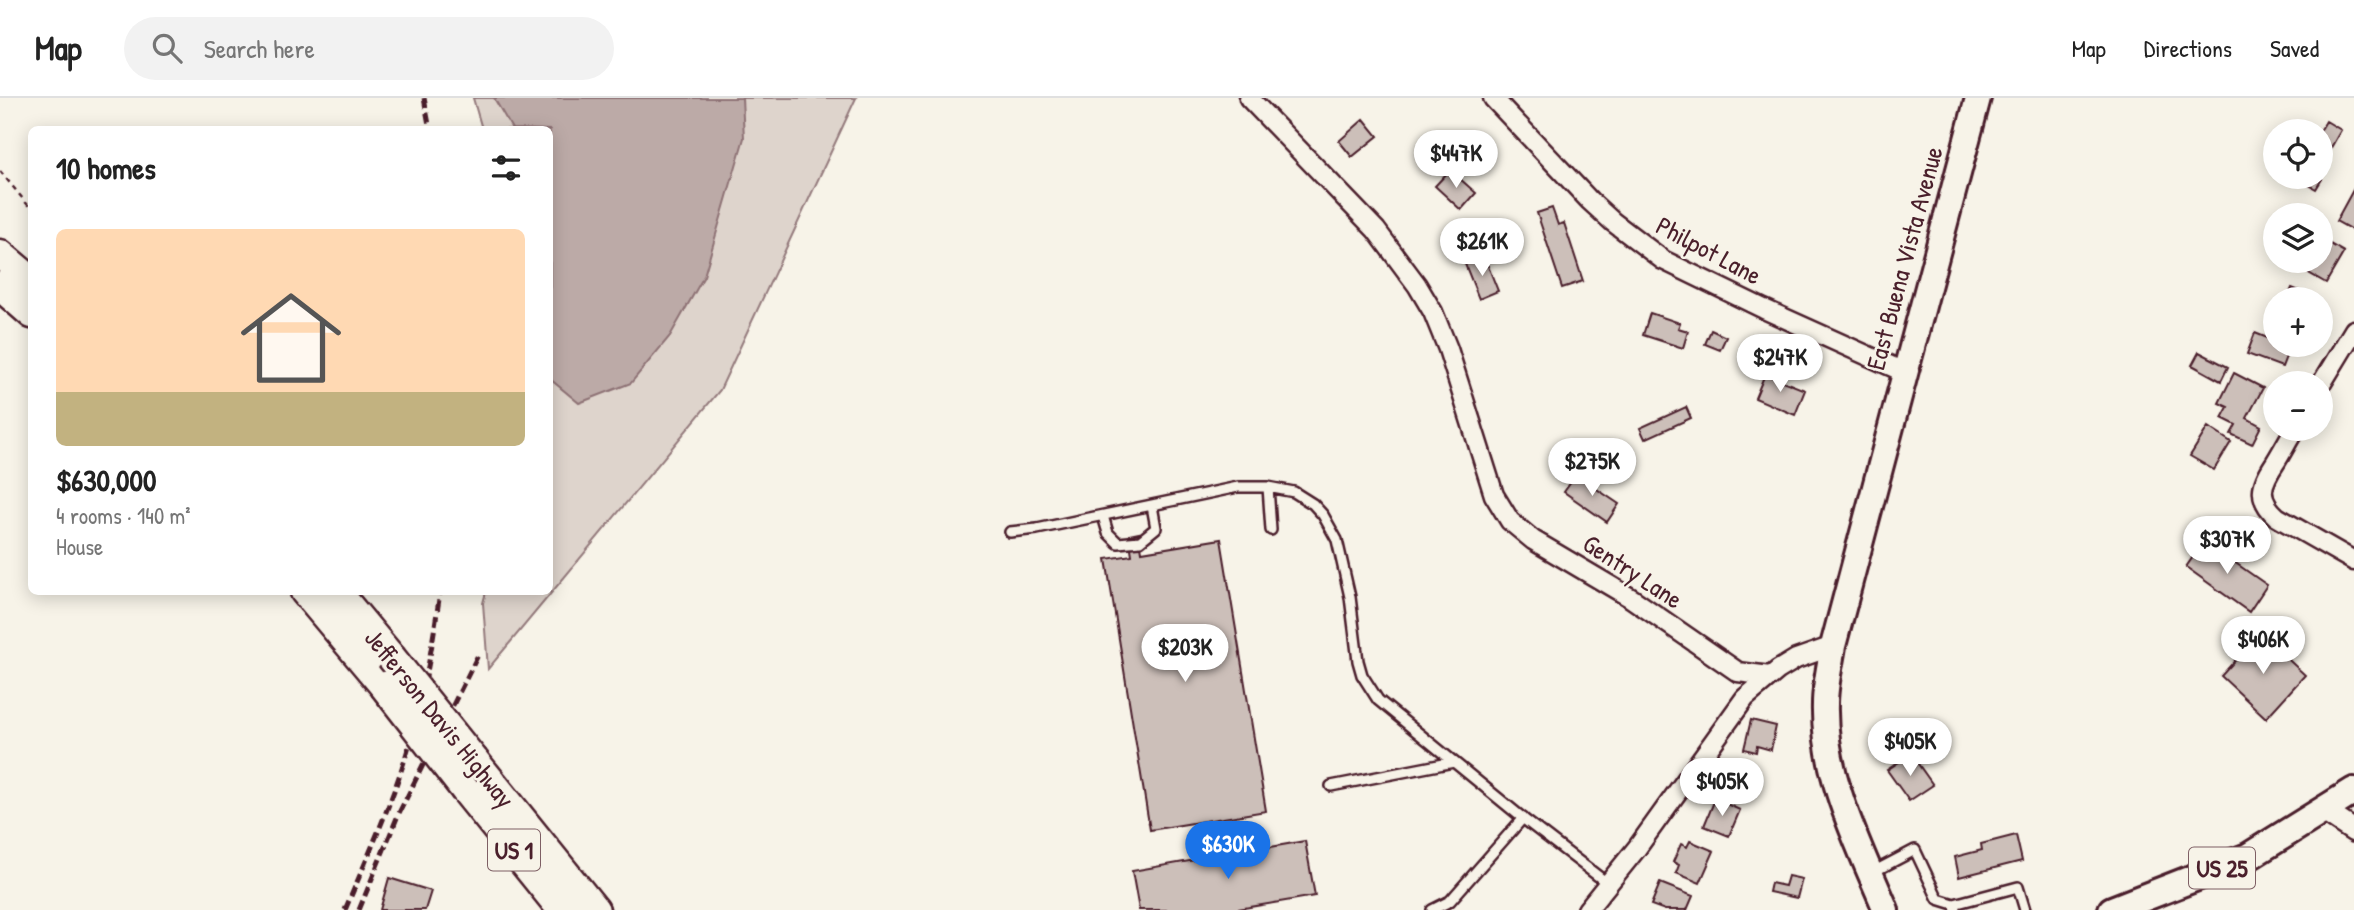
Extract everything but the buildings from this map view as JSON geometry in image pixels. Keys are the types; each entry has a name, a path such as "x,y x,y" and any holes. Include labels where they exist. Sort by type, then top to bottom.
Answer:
{"highway":[{"path":"0,254 14,293"},
{"name":"Jefferson Davis Highway","path":"308,595 384,685 562,910"},
{"name":"Jefferson Davis Highway","path":"339,595 595,910"},
{"path":"559,865 604,910"}],"main road":[{"name":"East Buena Vista Avenue","path":"1886,910 1840,794 1832,766 1825,705 1833,646 1978,98"},
{"name":"US 25","path":"2112,910 2248,857 2354,792"}],"street":[{"name":"Gentry Lane","path":"1249,98 1376,230 1417,285 1433,312 1448,349 1494,495 1510,521 1533,540 1631,598 1738,672 1770,676"},
{"name":"Philpot Lane","path":"1493,98 1590,201 1629,236 1663,260 1904,372"},
{"path":"2329,371 2354,330"},
{"path":"2288,441 2263,481 2264,501 2277,517 2354,561"},
{"path":"1587,910 1637,848 1731,715 1752,691 1796,659 1833,646"},
{"path":"2324,811 2354,831"}],"lane":[{"path":"1010,532 1103,516 1238,487 1268,487 1301,496 1313,504 1331,527 1339,547 1348,586 1358,660 1369,688 1389,710 1607,883"},
{"path":"1268,487 1271,530"},
{"path":"1103,516 1108,533 1118,543 1140,541 1156,528 1152,506"},
{"path":"1331,786 1454,762"},
{"path":"1432,910 1450,901 1522,818"},
{"path":"1871,873 1915,850 1938,899 1955,907 2018,887 2025,910"}],"path":[{"path":"0,171 28,205"}],"shaded area":[{"path":"473,98 856,98 720,390 553,591 553,126 481,126"},
{"path":"494,98 742,98 744,138 704,276 670,336 631,383 579,403 553,381 553,126 510,126"},
{"path":"485,595 550,595 488,669 483,603"}],"railway":[{"path":"424,98 429,126"},
{"path":"345,910 389,804 411,739 428,666 440,595"},
{"path":"359,910 399,813 479,653"}]}
